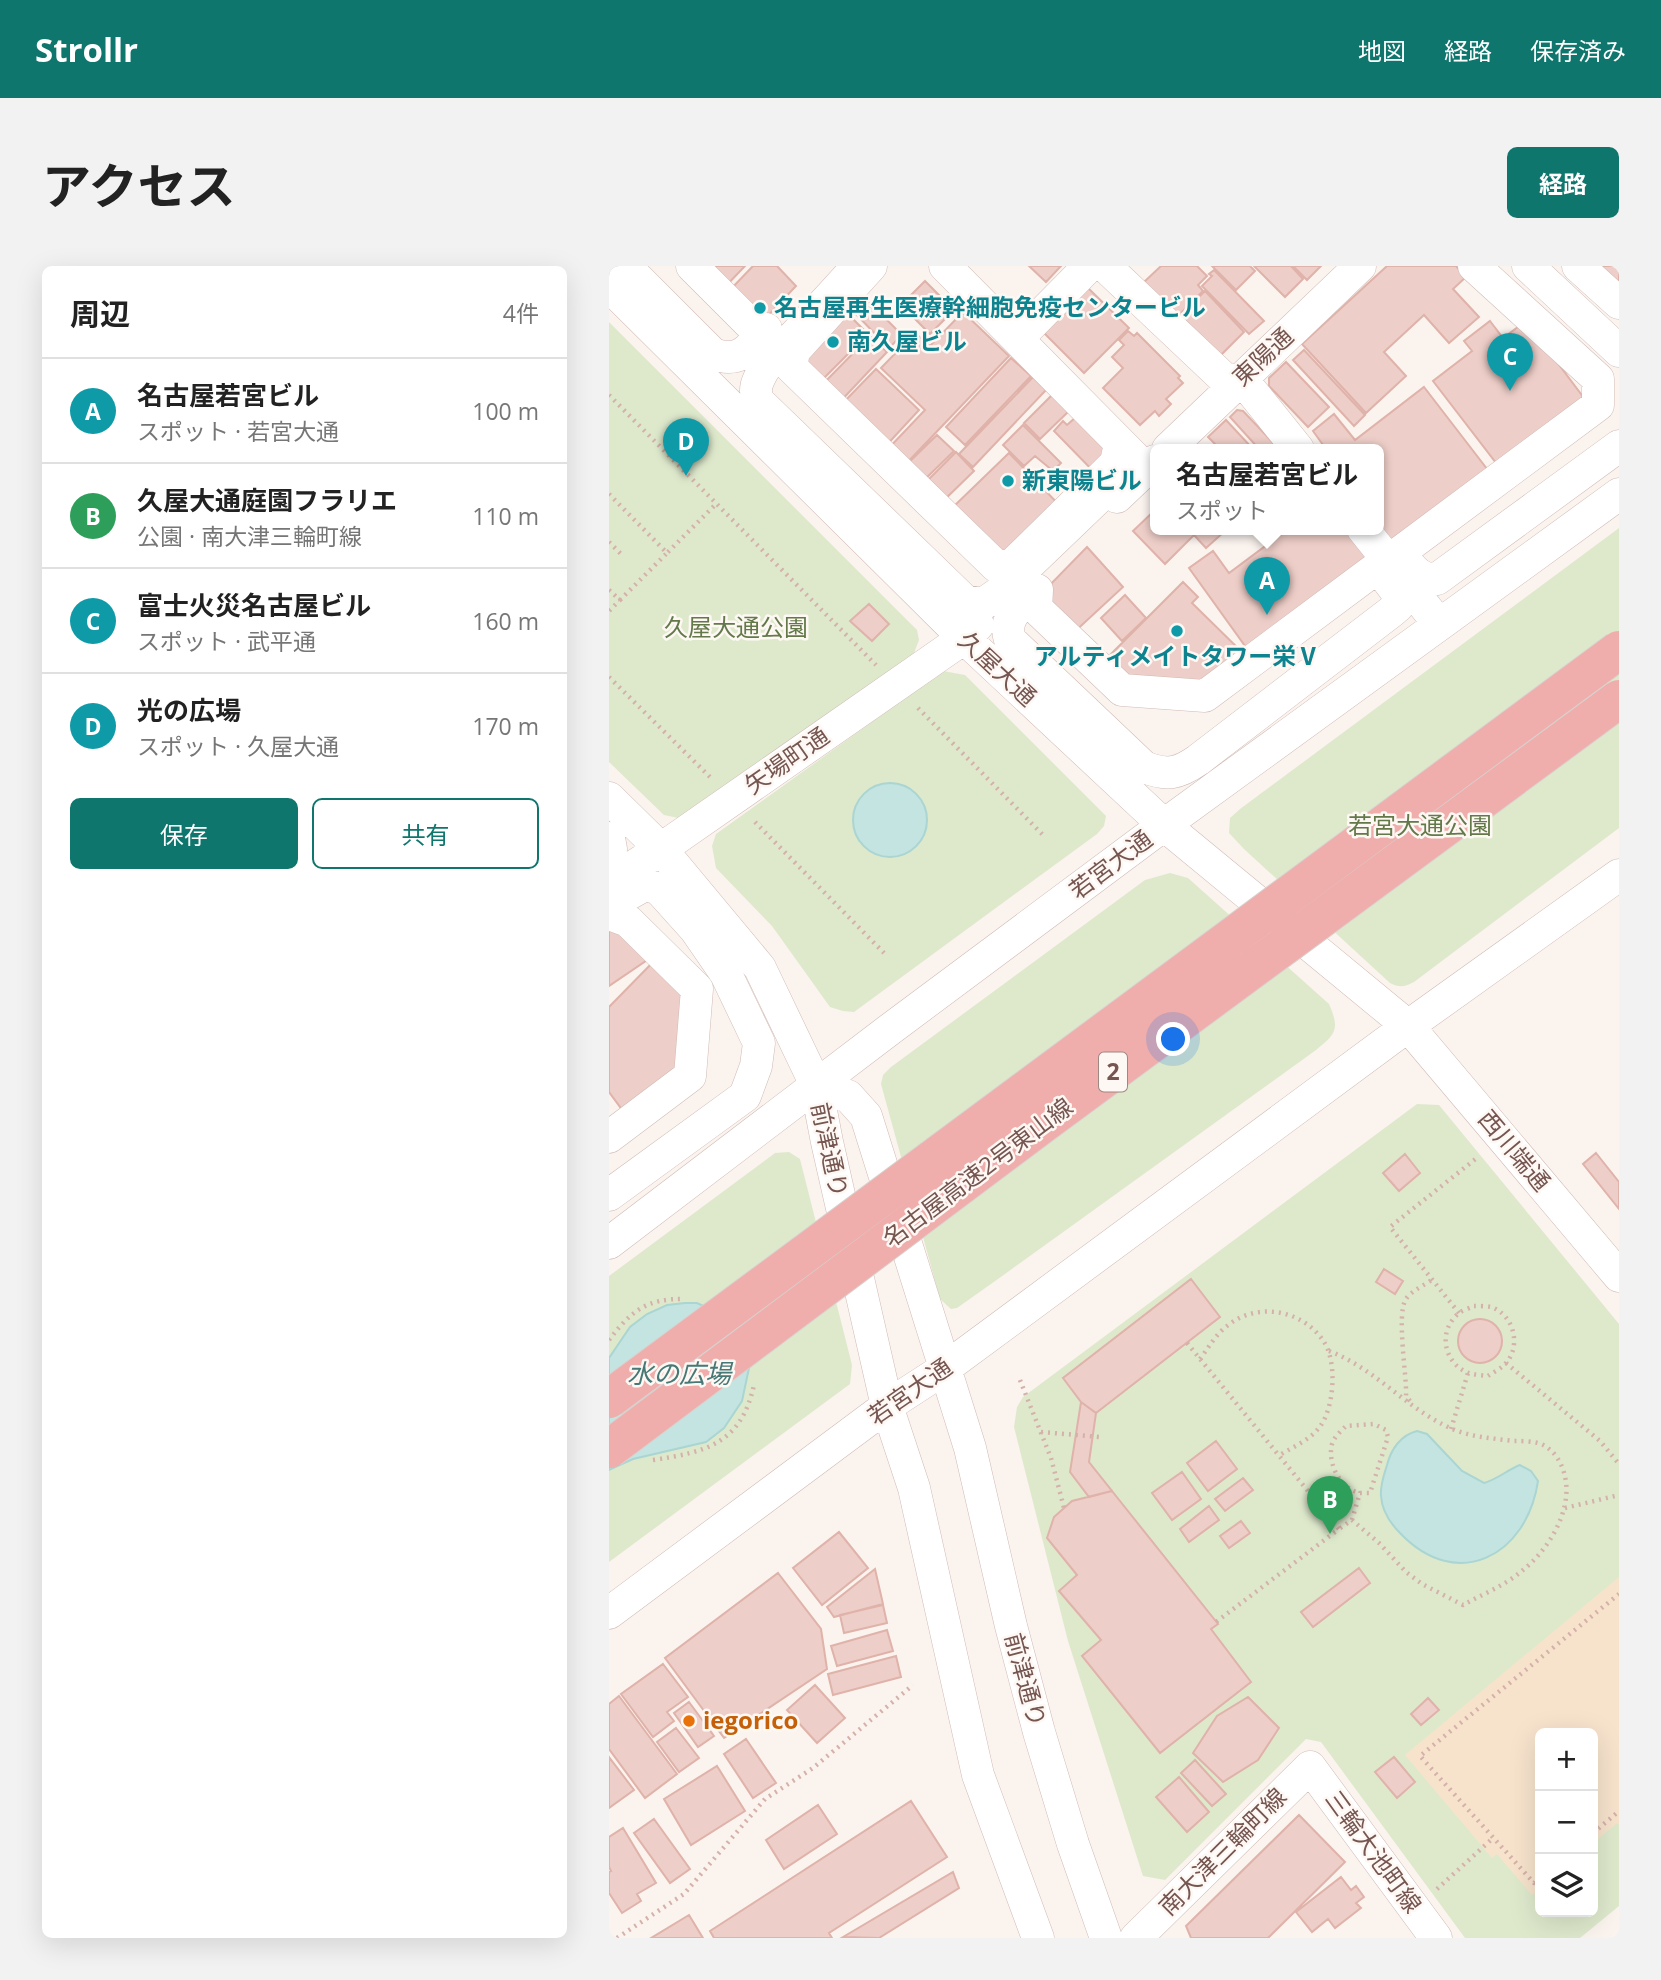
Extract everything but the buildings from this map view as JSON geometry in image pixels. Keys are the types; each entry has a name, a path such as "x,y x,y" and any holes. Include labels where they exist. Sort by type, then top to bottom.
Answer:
{"highway":[{"name":"名古屋高速2号東山線","path":"609,1399 1619,650"},
{"name":"名古屋高速2号東山線","path":"609,1450 1052,1116 1619,699"}],"street":[{"path":"625,266 713,354 732,358 740,355 766,328 755,329 692,266"},
{"path":"721,397 840,266"},
{"path":"857,266 764,369 756,383 755,393 758,401 965,601 983,604 999,593 1122,475 1124,462 1118,453 1116,463 1011,566 996,566 792,367 794,352 871,266"},
{"path":"945,266 1018,338 1150,454"},
{"path":"1018,338 1089,266"},
{"path":"1105,266 1237,382 1293,444"},
{"name":"東陽通","path":"1173,444 1360,266"},
{"path":"1474,266 1598,379 1598,405 1399,553 1414,571 1429,580 1437,579 1619,446"},
{"path":"1503,266 1619,369"},
{"path":"1528,266 1619,351"},
{"path":"1553,266 1619,326"},
{"path":"1578,266 1619,303"},
{"name":"久屋大通","path":"609,286 964,638 1164,825 1408,1026"},
{"name":"東陽通","path":"964,638 1150,466"},
{"name":"若宮大通","path":"609,1243 1164,825 1619,494"},
{"path":"1368,535 1439,624"},
{"path":"1378,568 1396,590 1399,600 1391,612 1198,760 1178,773 1168,773 1155,772 1144,767 1010,640 1007,626 1009,619 1038,590 1036,608 1122,690 1205,696 1378,568"},
{"name":"矢場町通","path":"609,882 661,849 964,638"},
{"path":"609,798 661,849 760,968 816,1085"},
{"path":"609,838 609,859"},
{"name":"若宮大通","path":"609,1614 887,1406 944,1369 1408,1026 1619,875"},
{"path":"609,905 647,885 659,889 695,929 721,967 759,1044 756,1066 745,1096 609,1195"},
{"path":"609,914 628,921 697,989 690,1076 609,1137"},
{"name":"西川端通","path":"1408,1026 1619,1276"},
{"name":"前津通り","path":"1038,1938 978,1775 914,1488 887,1406 816,1085 848,1096 866,1116 975,1469 1011,1626 1039,1732 1073,1844 1106,1938"},
{"name":"南大津三輪町線","path":"1136,1938 1310,1767"},
{"name":"三輪大池町線","path":"1310,1767 1436,1938"}],"path":[{"path":"609,395 877,667"},
{"path":"609,494 667,553"},
{"path":"609,611 716,504"},
{"path":"609,542 621,554"},
{"path":"609,590 619,600"},
{"path":"609,677 716,783"},
{"path":"915,705 1045,837"},
{"path":"754,821 884,953"},
{"path":"1459,1313 1390,1227 1485,1151"},
{"path":"1415,1408 1406,1395 1403,1306 1406,1298 1433,1279"},
{"path":"1474,1306 1491,1307 1510,1321 1514,1334 1513,1351 1506,1363 1488,1376 1468,1373 1454,1364 1447,1354 1449,1326 1459,1313 1474,1306"},
{"path":"1200,1359 1228,1325 1244,1315 1271,1310 1293,1317 1311,1327 1322,1339 1329,1352 1332,1388 1329,1413 1317,1431 1278,1457"},
{"path":"1187,1343 1339,1529"},
{"path":"1329,1352 1351,1359 1415,1408 1451,1429 1475,1437 1543,1445 1555,1453 1564,1471 1567,1491 1559,1524 1523,1571 1463,1605 1422,1584 1406,1572 1379,1543 1352,1520"},
{"path":"1506,1363 1600,1441 1619,1464"},
{"path":"1451,1429 1468,1373"},
{"path":"1020,1380 1051,1458 1064,1508"},
{"path":"1374,1424 1386,1430 1388,1437 1370,1493 1360,1493 1344,1485 1335,1471 1331,1459 1332,1442 1346,1426 1374,1424"},
{"path":"1041,1432 1100,1437"},
{"path":"1216,1622 1352,1520 1360,1493"},
{"path":"1565,1508 1619,1495"},
{"path":"1535,1882 1420,1756 1619,1594"},
{"path":"617,1938 684,1894 765,1799 813,1768 913,1685"},
{"path":"1598,1829 1619,1811"},
{"path":"1432,1894 1493,1838"}],"green space":[{"name":"久屋大通公園","path":"609,322 917,630 919,640 912,658 683,819 664,815 609,762"},
{"name":"若宮大通公園","path":"1619,528 1619,828 1414,982 1402,986 1390,983 1244,849 1229,833 1230,818"},
{"path":"943,671 965,675 1106,816 1104,826 1097,834 854,1012 830,1007 772,926 716,868 712,846 716,834"},
{"path":"1170,873 1188,878 1329,1004 1335,1025 1332,1035 1316,1050 998,1279 957,1308 951,1309 940,1299 881,1084 883,1075 1145,880"},
{"path":"1417,1104 1439,1105 1619,1324 1619,1906 1580,1938 1465,1938 1321,1742 1306,1739 1165,1880 1143,1876 1068,1641 1014,1427 1017,1407 1023,1397"},
{"path":"789,1152 800,1159 852,1365 850,1384 609,1562 609,1276 775,1153"}],"sand":[{"path":"1619,1577 1619,1825 1617,1823 1598,1839 1598,1728 1535,1728 1535,1892 1532,1895 1497,1854 1492,1858 1405,1755"}],"water":[{"path":"883,783 897,783 911,789 921,799 927,820 921,841 911,851 897,857 883,857 869,851 859,841 853,827 853,813 859,799 869,789"},
{"name":"水の広場","path":"784,1259 795,1321 749,1368 742,1401 724,1428 706,1442 633,1459 609,1470 609,1358 630,1327 647,1314 667,1305 697,1303 708,1308"},
{"path":"1417,1431 1427,1434 1462,1471 1484,1483 1520,1465 1531,1471 1538,1481 1531,1507 1520,1529 1505,1546 1486,1558 1466,1563 1444,1561 1422,1551 1393,1525 1382,1501 1383,1480 1394,1448 1406,1436"}],"place":[{"name":"名古屋再生医療幹細胞免疫センタービル","path":"760,308"},
{"name":"南久屋ビル","path":"833,342"},
{"name":"富士火災名古屋ビル","path":"1510,391"},
{"name":"光の広場","path":"686,476"},
{"name":"新東陽ビル","path":"1008,481"},
{"name":"名古屋若宮ビル","path":"1267,615"},
{"name":"アルティメイトタワー栄Ⅴ","path":"1177,631"},
{"name":"久屋大通庭園フラリエ","path":"1330,1534"},
{"name":"iegorico","path":"689,1721"}]}
